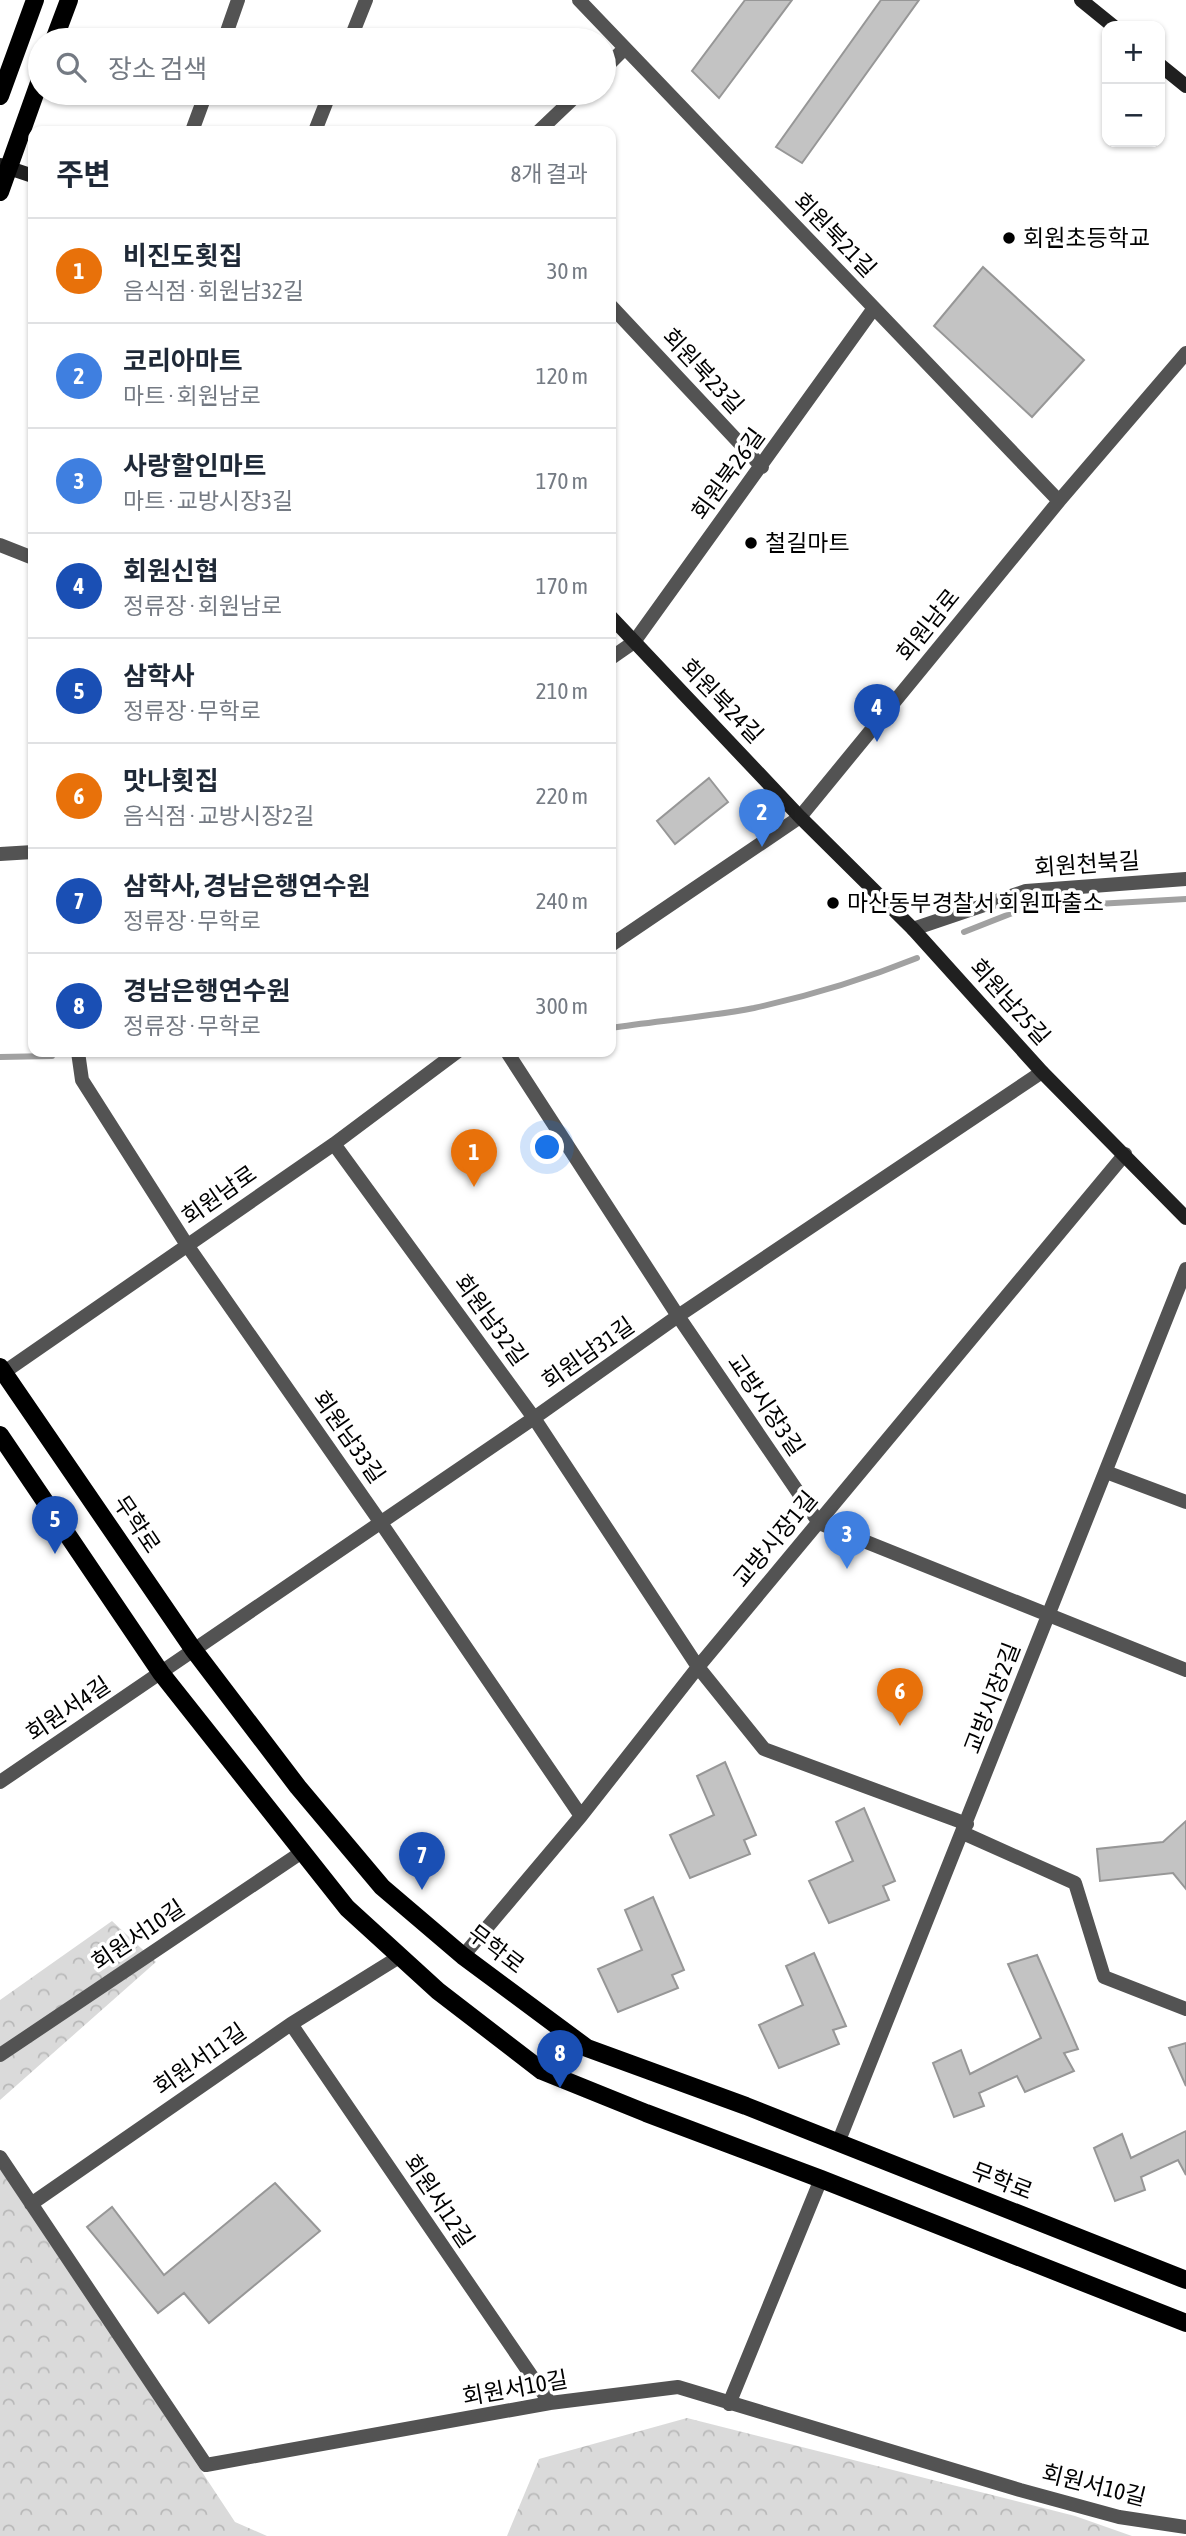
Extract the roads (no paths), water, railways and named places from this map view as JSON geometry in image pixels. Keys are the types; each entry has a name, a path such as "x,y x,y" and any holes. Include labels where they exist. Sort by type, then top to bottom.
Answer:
{"main road":[{"path":"0,96 35,0"},
{"path":"58,28 69,0"},
{"path":"1082,0 1106,21"},
{"path":"1165,69 1186,86"},
{"path":"0,192 4,167 30,105"},
{"path":"4,167 28,174"},
{"name":"회원북24길","path":"616,622 800,817"},
{"name":"회원남25길","path":"800,817 913,929 1042,1072 1186,1218"},
{"name":"무학로","path":"1,1371 193,1649 298,1787 382,1887 463,1956 587,2048 746,2106 1186,2280"},
{"path":"0,1435 161,1673 347,1908 438,1991 542,2071 1186,2323"}],"street":[{"path":"228,28 238,0"},
{"path":"355,28 366,0"},
{"name":"회원북21길","path":"579,0 606,28"},
{"name":"회원북21길","path":"616,39 1059,501"},
{"path":"616,57 625,48"},
{"path":"194,126 202,105"},
{"path":"317,126 325,105"},
{"path":"544,126 566,105"},
{"name":"회원북26길","path":"616,655 635,642 874,308"},
{"name":"회원북23길","path":"616,311 762,467"},
{"name":"회원남로","path":"616,942 800,817 1059,501 1186,353"},
{"path":"0,544 28,552"},
{"path":"0,854 28,852"},
{"name":"회원천북길","path":"913,929 1026,891 1186,879"},
{"name":"회원남33길","path":"79,1057 82,1080 187,1245 581,1816"},
{"name":"회원남로","path":"1,1371 334,1144 450,1057"},
{"name":"교방시장3길","path":"510,1057 678,1316 819,1523"},
{"name":"회원남31길","path":"161,1673 534,1418 678,1316 1042,1072"},
{"name":"회원남32길","path":"334,1144 534,1418 698,1667 764,1749 965,1828 1075,1883 1104,1977 1186,2009"},
{"name":"교방시장1길","path":"463,1956 581,1816 698,1667 1125,1154"},
{"name":"교방시장2길","path":"838,2143 1186,1269"},
{"path":"1106,1472 1186,1502"},
{"path":"819,1523 1186,1670"},
{"name":"회원서4길","path":"0,1782 161,1673"},
{"name":"회원서10길","path":"0,2055 302,1852"},
{"name":"회원서11길","path":"31,2204 290,2024 399,1957"},
{"name":"회원서12길","path":"290,2024 550,2403"},
{"name":"회원서10길","path":"0,2157 206,2465 550,2403 678,2387 1045,2497 1119,2517 1186,2527"},
{"path":"729,2404 821,2179"}],"waterway":[{"path":"964,932 1025,908 1186,899"},
{"path":"616,1027 754,1008 837,986 917,958"},
{"path":"0,1057 28,1056"}],"place":[{"name":"회원초등학교","path":"1009,238"},
{"name":"철길마트","path":"751,543"},
{"name":"회원신협","path":"877,742"},
{"name":"코리아마트","path":"762,847"},
{"name":"마산동부경찰서 회원파출소","path":"833,903"},
{"name":"비진도횟집","path":"474,1187"},
{"name":"삼학사","path":"55,1554"},
{"name":"사랑할인마트","path":"847,1569"},
{"name":"맛나횟집","path":"900,1726"},
{"name":"삼학사, 경남은행연수원","path":"422,1890"},
{"name":"경남은행연수원","path":"560,2088"}]}
